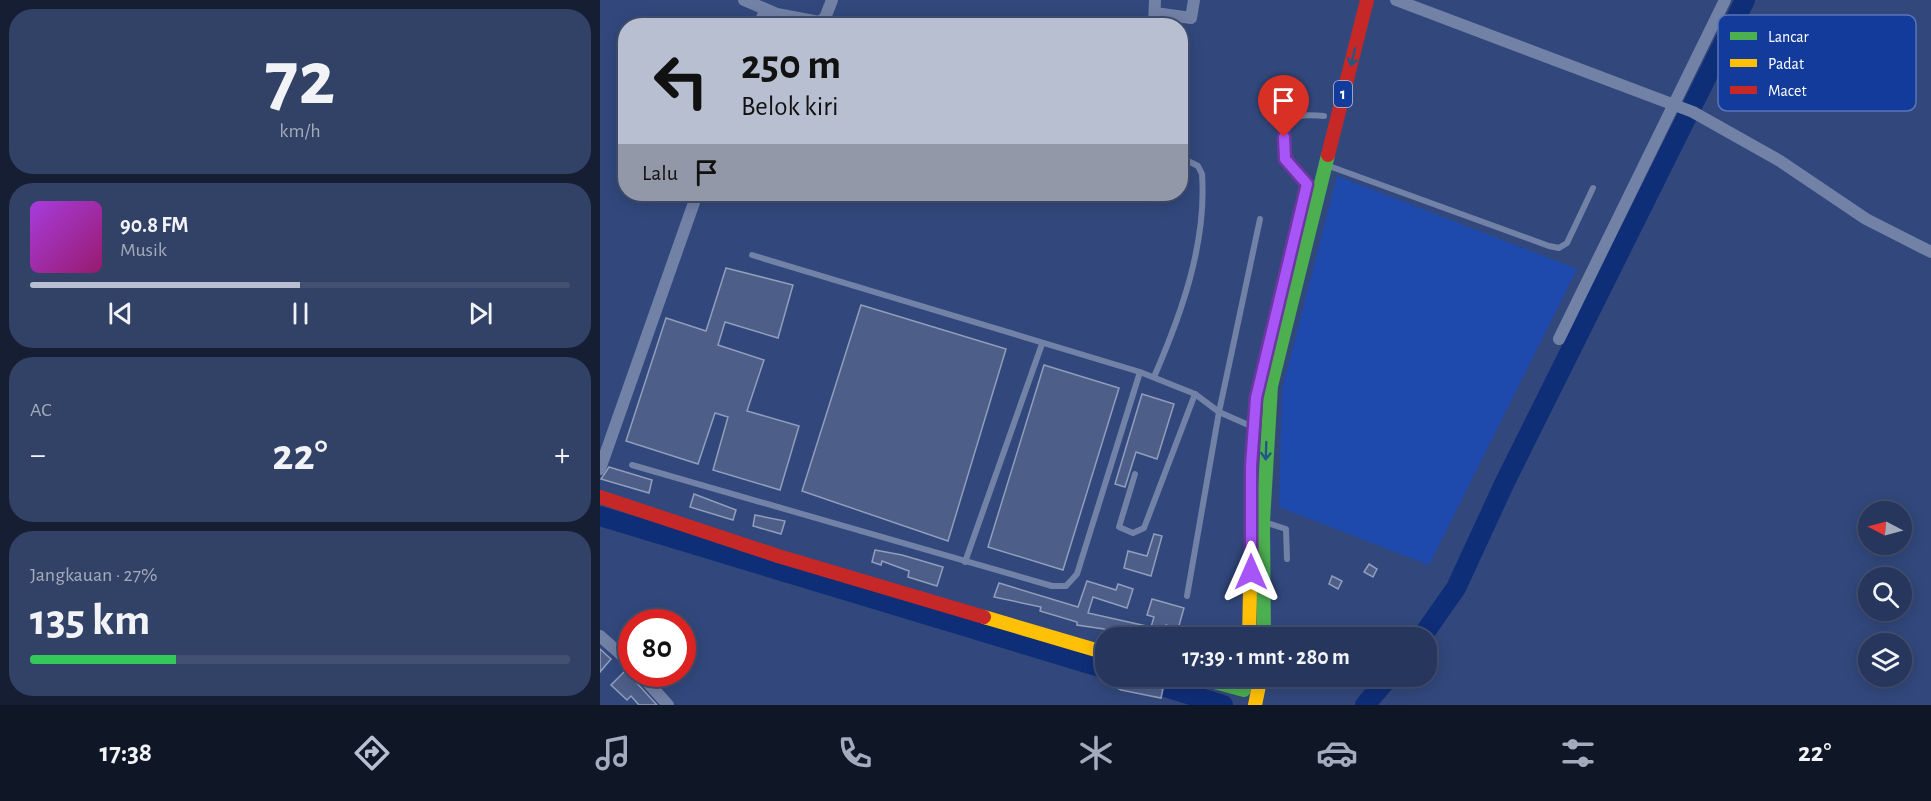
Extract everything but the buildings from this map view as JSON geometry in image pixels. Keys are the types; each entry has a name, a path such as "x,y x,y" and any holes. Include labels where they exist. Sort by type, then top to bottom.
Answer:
{"main road":[{"name":"1","path":"1253,432 1255,403 1353,0"},
{"name":"1","path":"1264,627 1263,522 1271,386 1366,0"},
{"path":"1249,627 1251,487"},
{"path":"600,496 778,556 1095,650"},
{"path":"1222,687 1247,696"}],"street":[{"path":"744,0 765,10 797,18"},
{"path":"824,18 832,0"},
{"path":"1155,0 1155,18"},
{"path":"1188,18 1191,18 1194,0"},
{"path":"1396,0 1684,108 1779,161 1866,219 1931,252"},
{"path":"1719,15 1725,0"},
{"path":"762,18 765,10"},
{"path":"1559,339 1684,108 1718,18"},
{"path":"600,469 695,201"},
{"path":"600,636 618,652"},
{"path":"652,687 668,705"}],"lane":[{"path":"1307,184 1285,159 1284,137 1294,119 1301,116 1324,116"},
{"path":"1154,376 1169,343 1190,279 1199,221 1202,174 1198,166 1188,161"},
{"path":"1325,164 1559,248 1567,243 1593,188"},
{"path":"1187,596 1219,412 1260,219"},
{"path":"752,255 1154,376 1195,394 1219,412 1253,432"},
{"path":"965,562 1042,344"},
{"path":"632,465 965,562 1052,586 1066,586 1077,574 1140,372"},
{"path":"1135,474 1119,527 1132,533 1144,528 1195,394"},
{"path":"1263,522 1286,529 1287,559"}],"shaded area":[{"path":"1337,176 1577,269 1429,565 1279,507 1282,390"}],"waterway":[{"path":"1738,15 1745,0"},
{"path":"1429,627 1456,588 1505,482 1718,54"},
{"path":"600,516 1095,666"},
{"path":"1165,687 1223,705"},
{"path":"1365,705 1381,687"}],"traffic: fast":[{"path":"1264,627 1263,522 1271,386 1328,155"},
{"path":"1233,687 1244,690"}],"traffic: slow":[{"path":"1249,627 1250,590"},
{"path":"984,617 1095,650"},
{"path":"1255,705 1259,687"}],"traffic: jam":[{"path":"1328,155 1367,0"},
{"path":"600,497 778,556 984,617"}],"route":[{"path":"1251,572 1251,466 1256,398 1307,184 1285,159 1284,137"}]}
